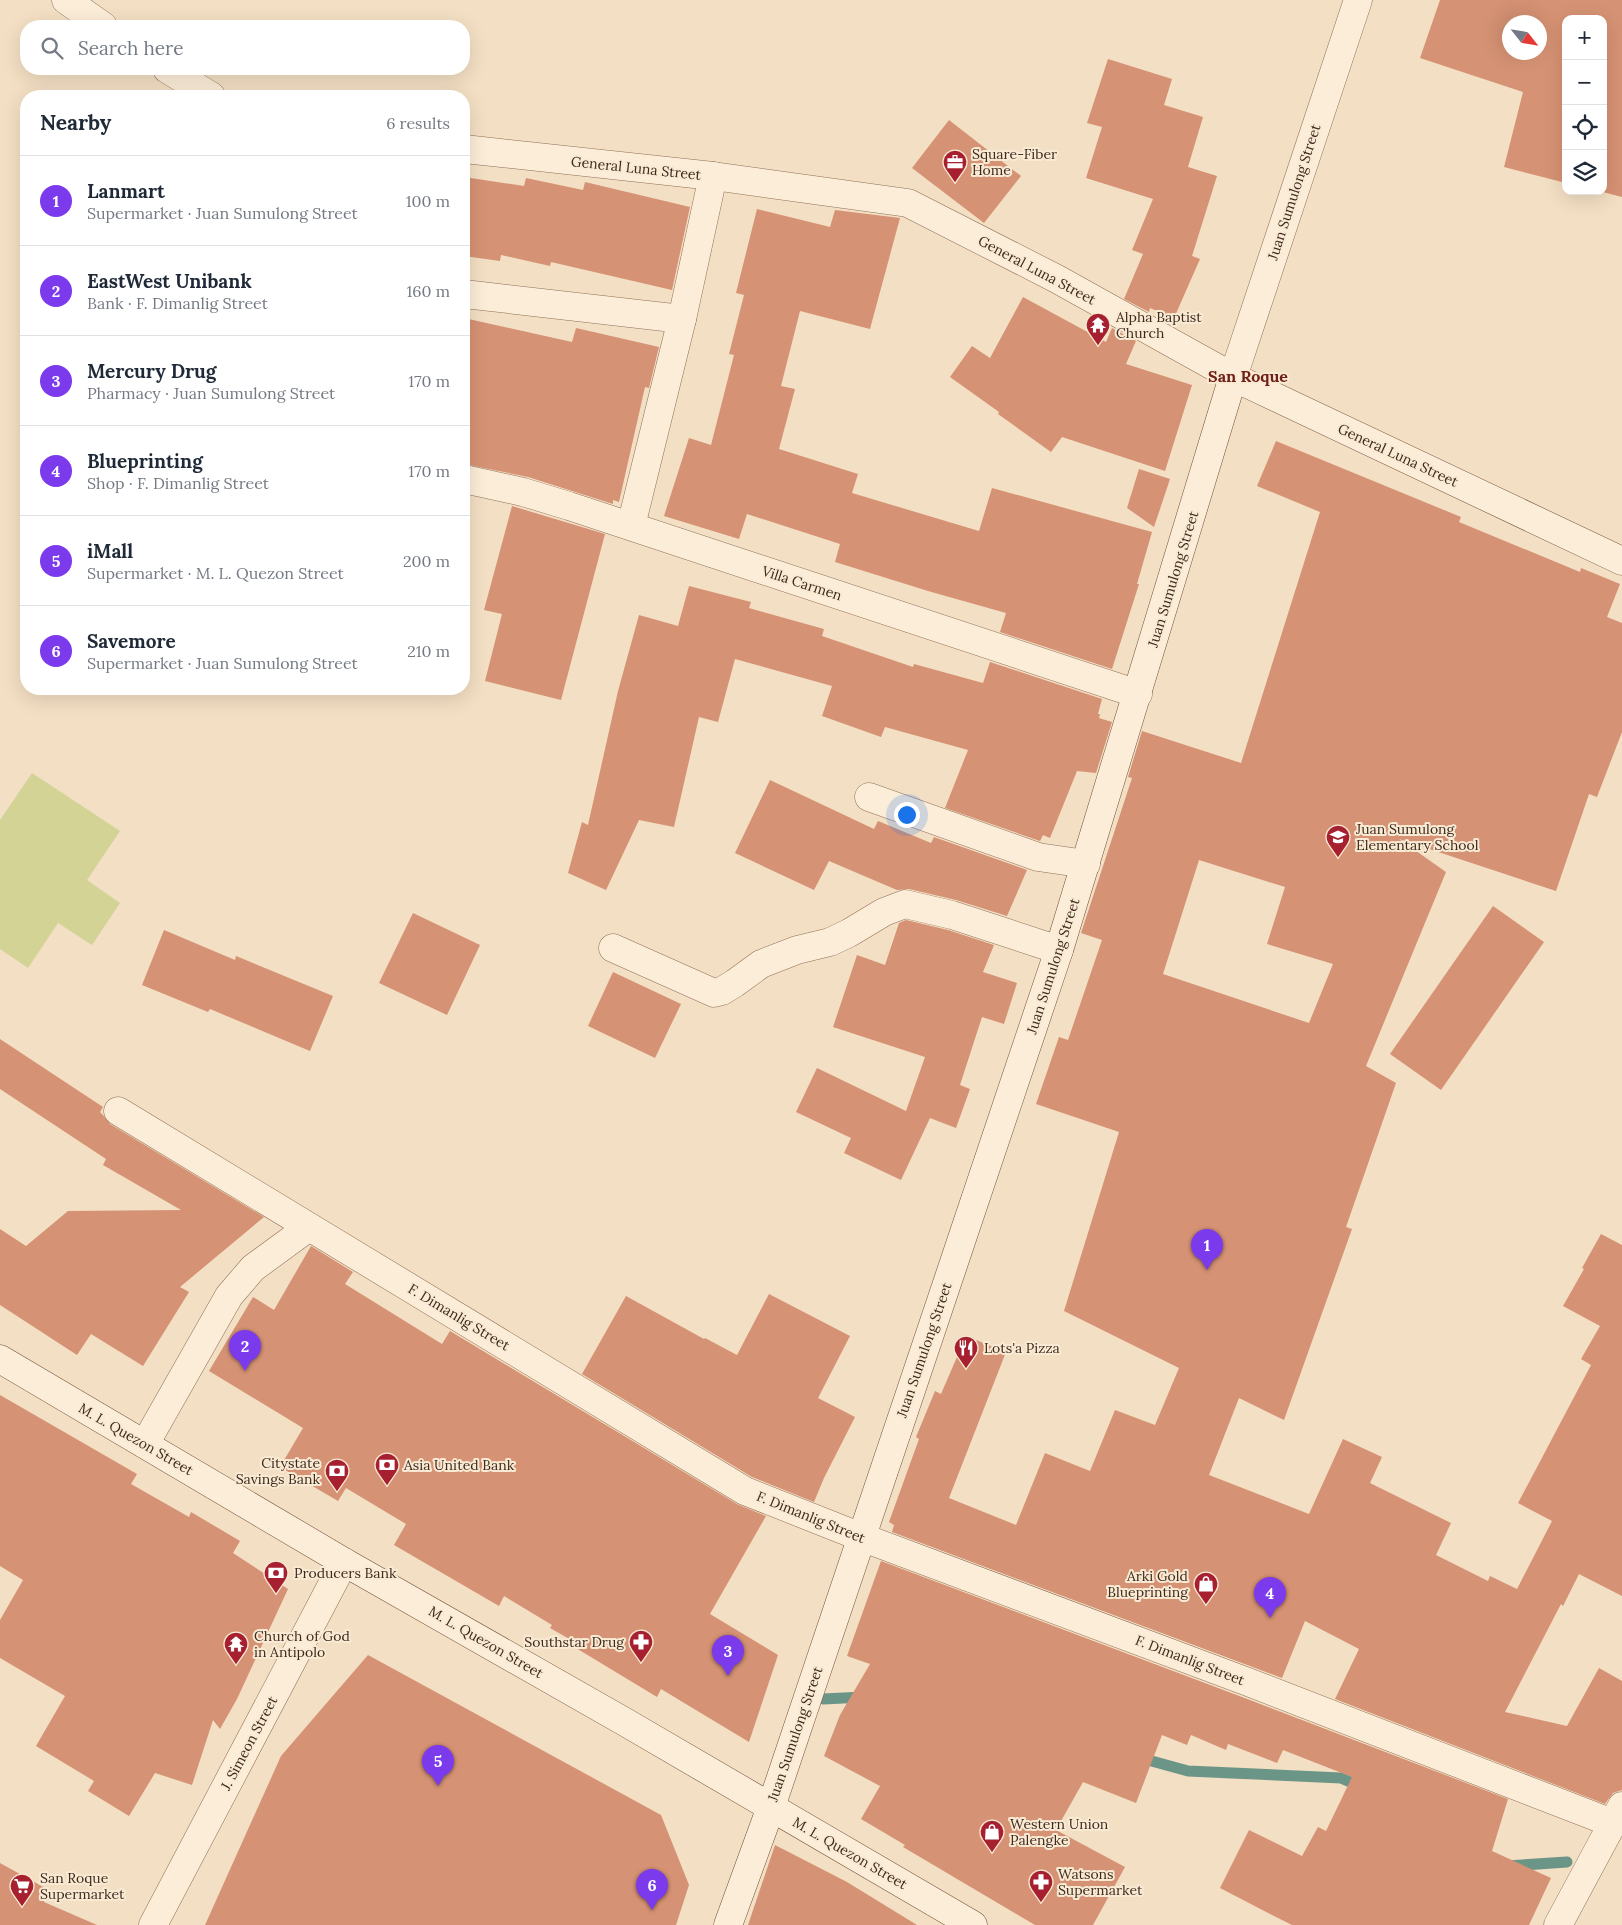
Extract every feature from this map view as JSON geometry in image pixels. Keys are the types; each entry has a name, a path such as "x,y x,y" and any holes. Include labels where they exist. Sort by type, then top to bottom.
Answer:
{"street":[{"path":"66,0 95,20"},
{"name":"Juan Sumulong Street","path":"728,1925 771,1807 1059,950 1233,377 1358,0"},
{"path":"177,75 201,90"},
{"name":"General Luna Street","path":"470,150 713,176 908,203 1057,279 1233,377 1622,561"},
{"path":"631,526 682,319 713,176"},
{"path":"470,295 682,319"},
{"name":"Villa Carmen","path":"470,480 523,492 631,526 1138,694"},
{"path":"869,797 1038,857 1086,864"},
{"path":"613,948 714,993 735,984 761,964 796,950 830,942 884,912 905,904 952,915 1059,950"},
{"name":"F. Dimanlig Street","path":"118,1111 745,1491 861,1537 1248,1682 1617,1815"},
{"path":"145,1444 229,1296 253,1268 309,1226"},
{"name":"M. L. Quezon Street","path":"0,1359 344,1562 973,1925"},
{"name":"J. Simeon Street","path":"153,1925 344,1562"},
{"path":"1558,1925 1617,1815"}],"green space":[{"path":"32,773 120,831 87,880 120,903 92,945 58,923 28,968 0,949 0,820"}],"building":[{"path":"1440,0 1622,0 1622,197 1607,193 1607,15 1562,15 1562,182 1504,167 1523,92 1420,58"},
{"path":"1108,59 1172,79 1164,105 1203,117 1188,167 1217,176 1192,256 1200,259 1174,318 1150,308 1149,312 1124,299 1143,254 1132,250 1153,199 1086,178 1102,127 1087,123"},
{"path":"949,120 1021,176 984,223 912,168"},
{"path":"470,178 524,186 526,178 583,190 585,182 690,207 672,290 551,262 550,266 501,255 500,261 470,257"},
{"path":"757,209 830,227 835,210 900,218 870,329 800,311 781,386 795,389 779,449 858,474 852,493 979,531 992,488 1152,532 1137,584 1139,584 1112,669 1000,632 1006,613 835,562 840,544 747,514 739,539 664,516 689,438 711,445 734,355 729,354 744,295 736,293"},
{"path":"1023,297 1106,342 1112,328 1136,341 1126,364 1192,385 1165,471 1062,437 1051,452 950,377 972,346 990,358"},
{"path":"470,319 572,342 576,328 659,347 649,388 645,387 619,502 613,500 613,504 528,477 470,465"},
{"path":"1276,441 1461,517 1459,522 1580,572 1581,568 1620,584 1607,617 1622,623 1622,732 1597,797 1589,794 1556,891 1399,839 1446,872 1366,1066 1396,1083 1346,1227 1352,1229 1284,1420 1239,1398 1209,1475 1309,1514 1343,1439 1382,1457 1370,1483 1451,1523 1436,1555 1488,1581 1490,1576 1517,1589 1552,1521 1518,1503 1591,1365 1581,1359 1600,1326 1563,1306 1601,1234 1622,1245 1622,1596 1579,1574 1563,1606 1561,1604 1505,1712 1567,1726 1599,1668 1622,1681 1622,1790 1613,1793 1605,1804 1335,1699 1359,1649 1305,1621 1282,1678 892,1532 894,1525 889,1522 919,1439 916,1437 935,1391 941,1394 966,1336 1006,1352 949,1498 1016,1525 1045,1453 1090,1471 1115,1410 1155,1425 1179,1368 1064,1311 1119,1132 1036,1104 1059,1037 1068,1040 1102,940 1081,933 1132,778 1128,777 1142,731 1241,763 1320,512 1257,486","holes":["1199,860 1285,887 1267,944 1333,964 1309,1023 1163,974"]},
{"path":"1139,469 1170,479 1154,527 1127,508"},
{"path":"512,506 605,534 561,700 485,681 502,614 484,610"},
{"path":"689,586 751,602 749,608 824,629 822,636 913,667 914,664 983,683 990,662 1102,699 1098,714 1100,714 1099,718 1112,722 1096,773 1077,771 1050,838 1043,835 1040,841 945,808 968,750 885,727 881,737 822,716 832,686 735,659 718,722 699,717 674,827 639,820 606,890 568,873 582,822 588,825 618,691 639,615 678,626"},
{"path":"770,780 874,829 878,821 931,843 934,837 1027,870 1007,916 956,900 909,889 897,890 829,861 814,890 735,853"},
{"path":"1493,906 1544,942 1441,1090 1390,1054"},
{"path":"413,913 480,945 447,1015 379,983"},
{"path":"906,920 948,930 994,945 983,972 1017,983 1004,1024 982,1017 960,1085 970,1089 956,1128 930,1118 901,1180 844,1153 851,1138 796,1112 817,1068 906,1111 925,1057 833,1027 857,955 885,965 899,923"},
{"path":"164,930 235,960 236,956 333,996 310,1051 210,1009 208,1012 142,985"},
{"path":"613,972 681,1004 655,1058 588,1026"},
{"path":"0,1039 103,1107 100,1112 110,1124 264,1217 180,1287 189,1292 143,1366 91,1334 77,1355 0,1305 0,1229 26,1246 68,1211 181,1210 103,1165 106,1159 0,1089"},
{"path":"311,1246 353,1272 345,1284 442,1344 450,1331 737,1504 766,1516 710,1614 778,1655 749,1742 661,1689 657,1697 576,1648 578,1644 550,1628 552,1625 504,1596 499,1606 394,1545 406,1524 346,1488 338,1501 280,1467 303,1428 209,1371 253,1297 274,1310"},
{"path":"769,1294 850,1336 818,1398 855,1417 814,1502 752,1477 582,1374 626,1296 737,1355"},
{"path":"0,1395 137,1474 131,1484 189,1517 191,1512 240,1541 233,1553 288,1589 237,1699 220,1729 213,1720 192,1785 155,1773 129,1816 88,1791 94,1781 36,1746 65,1696 0,1658 0,1620 23,1580 0,1566"},
{"path":"881,1561 1508,1799 1492,1851 1551,1878 1529,1925 1292,1925 1274,1916 1220,1888 1249,1830 1302,1856 1318,1827 1326,1831 1352,1777 1283,1750 1277,1763 1228,1744 1226,1750 1191,1735 1187,1745 1162,1735 1136,1803 1083,1782 1056,1830 1125,1867 1093,1925 1035,1925 903,1847 905,1845 861,1819 880,1786 824,1756 840,1715 870,1664 847,1656"},
{"path":"368,1655 661,1815 689,1885 676,1925 205,1925 281,1756"},
{"path":"775,1845 847,1882 917,1925 748,1925"},
{"name":"San Roque Supermarket","path":"0,1863 47,1889 44,1902 97,1925 0,1925"}],"waterway":[{"path":"823,1699 864,1697"},
{"path":"1137,1757 1188,1771 1341,1778 1364,1788"},
{"path":"1507,1866 1567,1862"}],"place":[{"name":"Square-Fiber Home","path":"955,183"},
{"name":"Alpha Baptist Church","path":"1098,346"},
{"name":"Juan Sumulong Elementary School","path":"1338,858"},
{"name":"Lanmart","path":"1207,1270"},
{"name":"Lots'a Pizza","path":"966,1369"},
{"name":"EastWest Unibank","path":"245,1371"},
{"name":"Asia United Bank","path":"387,1486"},
{"name":"Citystate Savings Bank","path":"337,1492"},
{"name":"Producers Bank","path":"276,1594"},
{"name":"Arki Gold Blueprinting","path":"1206,1605"},
{"name":"Blueprinting","path":"1270,1618"},
{"name":"Southstar Drug","path":"641,1663"},
{"name":"Church of God in Antipolo","path":"236,1665"},
{"name":"Mercury Drug","path":"728,1676"},
{"name":"iMall","path":"438,1786"},
{"name":"Western Union Palengke","path":"992,1853"},
{"name":"Watsons Supermarket","path":"1041,1903"},
{"name":"San Roque Supermarket","path":"22,1907"},
{"name":"Savemore","path":"652,1910"}],"district":[{"name":"San Roque","path":"1248,376"}]}
